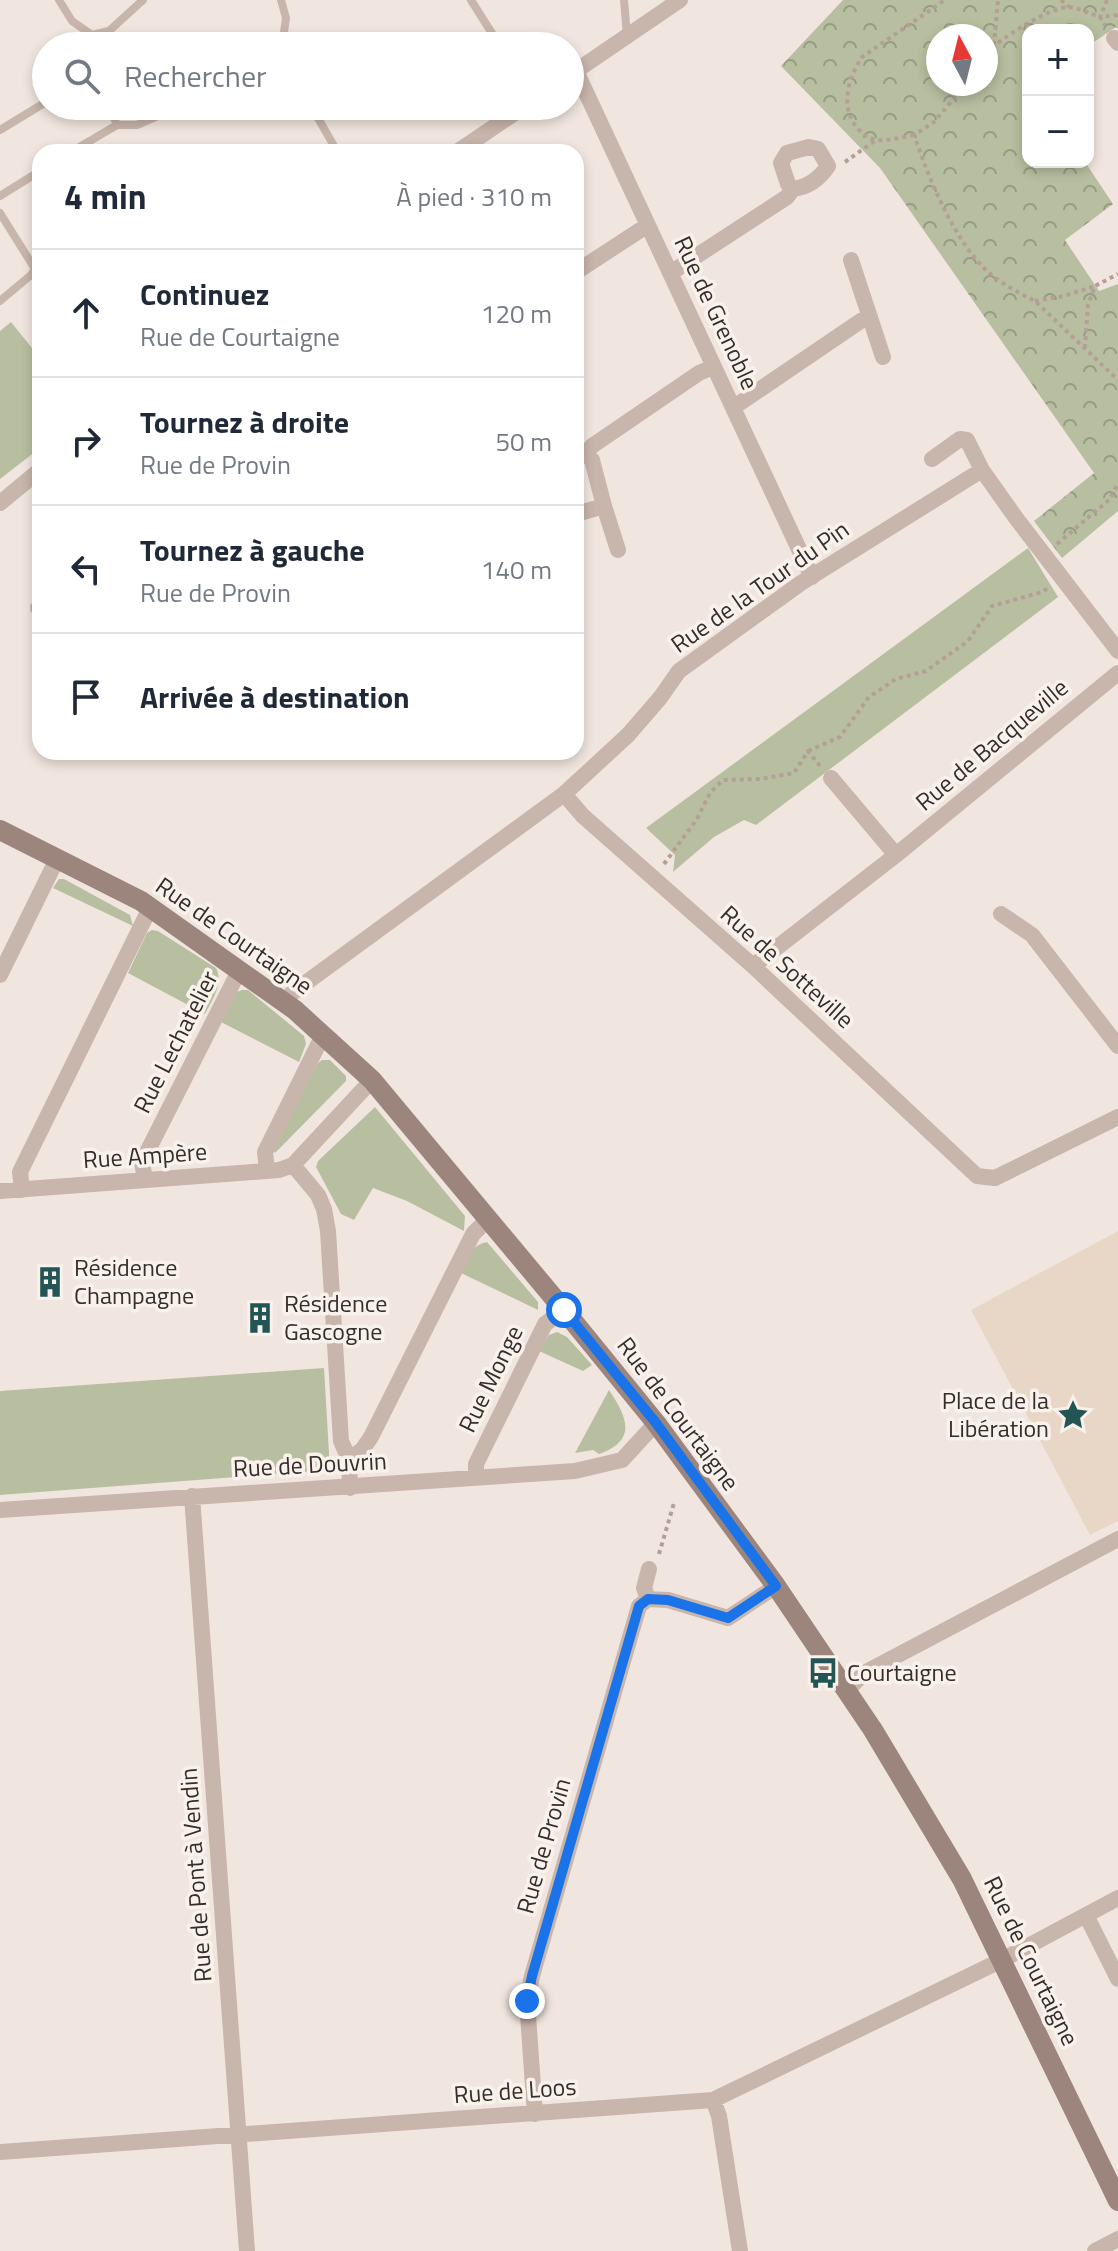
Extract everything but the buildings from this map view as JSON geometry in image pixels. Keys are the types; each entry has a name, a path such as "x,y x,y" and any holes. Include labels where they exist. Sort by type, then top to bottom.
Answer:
{"street":[{"path":"584,66 680,0"},
{"name":"Rue de Grenoble","path":"584,95 672,272 812,577"},
{"path":"469,144 504,120"},
{"path":"672,272 787,197 793,189 804,187 823,173 828,166 818,149 809,147 787,153 781,163 788,184 793,189"},
{"path":"584,267 648,225"},
{"path":"851,260 883,357"},
{"path":"734,407 868,316"},
{"path":"584,452 699,373 713,367"},
{"path":"932,459 960,439 967,440 982,470 1043,556 1112,632 1118,651"},
{"path":"584,456 592,460 618,550"},
{"name":"Rue de la Tour du Pin","path":"284,1002 292,993 564,794 628,735 679,671 812,577 982,470"},
{"path":"0,503 32,477"},
{"path":"584,512 604,506"},
{"name":"Rue de Bacqueville","path":"753,966 896,855 1118,673"},
{"path":"831,778 896,855"},
{"name":"Rue de Sotteville","path":"564,794 583,816 753,966 977,1176 995,1178 1118,1117"},
{"name":"Rue de Courtaigne","path":"0,830 150,908 284,1002 323,1035 372,1080 564,1310 656,1423 776,1586 847,1690 962,1879 1118,2201"},
{"path":"0,975 57,859"},
{"path":"22,1190 20,1172 150,908"},
{"path":"1001,914 1032,935 1118,1046"},
{"name":"Rue Lechatelier","path":"145,1180 142,1162 239,971"},
{"path":"267,1171 265,1152 323,1035"},
{"path":"350,1488 349,1459 341,1441 328,1231 318,1195 293,1165 372,1080"},
{"name":"Rue Ampère","path":"0,1191 267,1171 293,1165"},
{"path":"349,1459 362,1450 371,1437 473,1234 487,1220"},
{"name":"Rue Monge","path":"476,1478 476,1464 545,1324 564,1310"},
{"name":"Rue de Douvrin","path":"0,1510 575,1471 622,1460 656,1423"},
{"name":"Rue de Pont à Vendin","path":"192,1496 247,2251"},
{"path":"847,1690 866,1672 1118,1539"},
{"name":"Rue de Provin","path":"535,2114 527,2001 532,1976 639,1606 648,1599 644,1588 649,1569"},
{"path":"648,1599 668,1600 728,1618 776,1586"},
{"name":"Rue de Loos","path":"0,2152 713,2100 1002,1960 1118,1898"},
{"path":"1086,1915 1118,1979"},
{"path":"713,2100 719,2116 740,2251"},
{"path":"1095,2251 1118,2239"}],"lane":[{"path":"59,0 72,21 88,32"},
{"path":"105,32 143,0"},
{"path":"281,0 286,18 284,32"},
{"path":"471,0 491,32"},
{"path":"624,0 627,37"},
{"path":"0,130 32,111"},
{"path":"115,120 117,125"},
{"path":"85,144 117,125 137,125 149,120"},
{"path":"319,120 333,144"},
{"path":"0,196 32,176"},
{"path":"0,213 32,261"},
{"path":"0,301 32,274"}],"path":[{"path":"945,0 862,57 848,89 847,110 851,122 865,136 876,140 914,135 934,122 956,96"},
{"path":"996,24 998,0"},
{"path":"1061,0 1069,7 1100,17 1118,15"},
{"path":"1100,17 1107,0"},
{"path":"998,43 1049,13 1069,7"},
{"path":"1100,17 1116,40"},
{"path":"914,135 928,175 983,268 1035,301 1118,380"},
{"path":"828,166 843,164 876,140"},
{"path":"1035,301 1095,286 1118,274"},
{"path":"1085,348 1088,305 1095,286"},
{"path":"1043,556 1110,499 1118,483"},
{"path":"654,879 697,819 710,793 723,780 760,779 794,773 808,751 840,737 869,697 896,679 926,671 968,641 992,606 1042,592 1060,578"},
{"path":"808,751 831,778"},
{"path":"649,1569 654,1567 674,1503"}],"green space":[{"path":"843,0 1118,0 1118,29 1116,27 1094,42 1094,24 1022,24 1022,168 1089,168 1113,204 1065,240 1099,291 1118,284 1118,511 1062,558 1034,521 1094,473 880,168 781,66"},
{"path":"11,322 32,348 32,454 0,479 0,331"},
{"path":"1028,548 1058,597 756,825 744,820 714,837 673,872 675,855 646,828"},
{"path":"59,879 130,915 133,926 53,888"},
{"path":"152,930 216,968 218,986 205,1014 128,973 147,933"},
{"path":"248,990 304,1036 306,1044 299,1062 219,1021 234,993"},
{"path":"322,1060 330,1060 346,1076 346,1081 275,1153 273,1148"},
{"path":"375,1107 465,1216 464,1231 407,1201 373,1188 354,1220 341,1214 316,1167 318,1161"},
{"path":"487,1242 538,1302 538,1310 461,1273 473,1249"},
{"path":"557,1332 567,1337 592,1365 583,1371 539,1351 549,1335"},
{"path":"324,1368 330,1470 0,1495 0,1391"},
{"path":"609,1390 624,1418 624,1435 620,1442 599,1454 593,1450 575,1453"}],"shaded area":[{"name":"Place de la Libération","path":"1118,1231 1118,1521 1090,1535 971,1310"}],"place":[{"name":"Résidence Champagne","path":"50,1282"},
{"name":"Résidence Gascogne","path":"260,1318"},
{"name":"Place de la Libération","path":"1073,1415"},
{"name":"Courtaigne","path":"823,1673"}],"route":[{"path":"527,2001 639,1606 648,1599 668,1600 728,1618 776,1586 656,1423 564,1310"}]}
